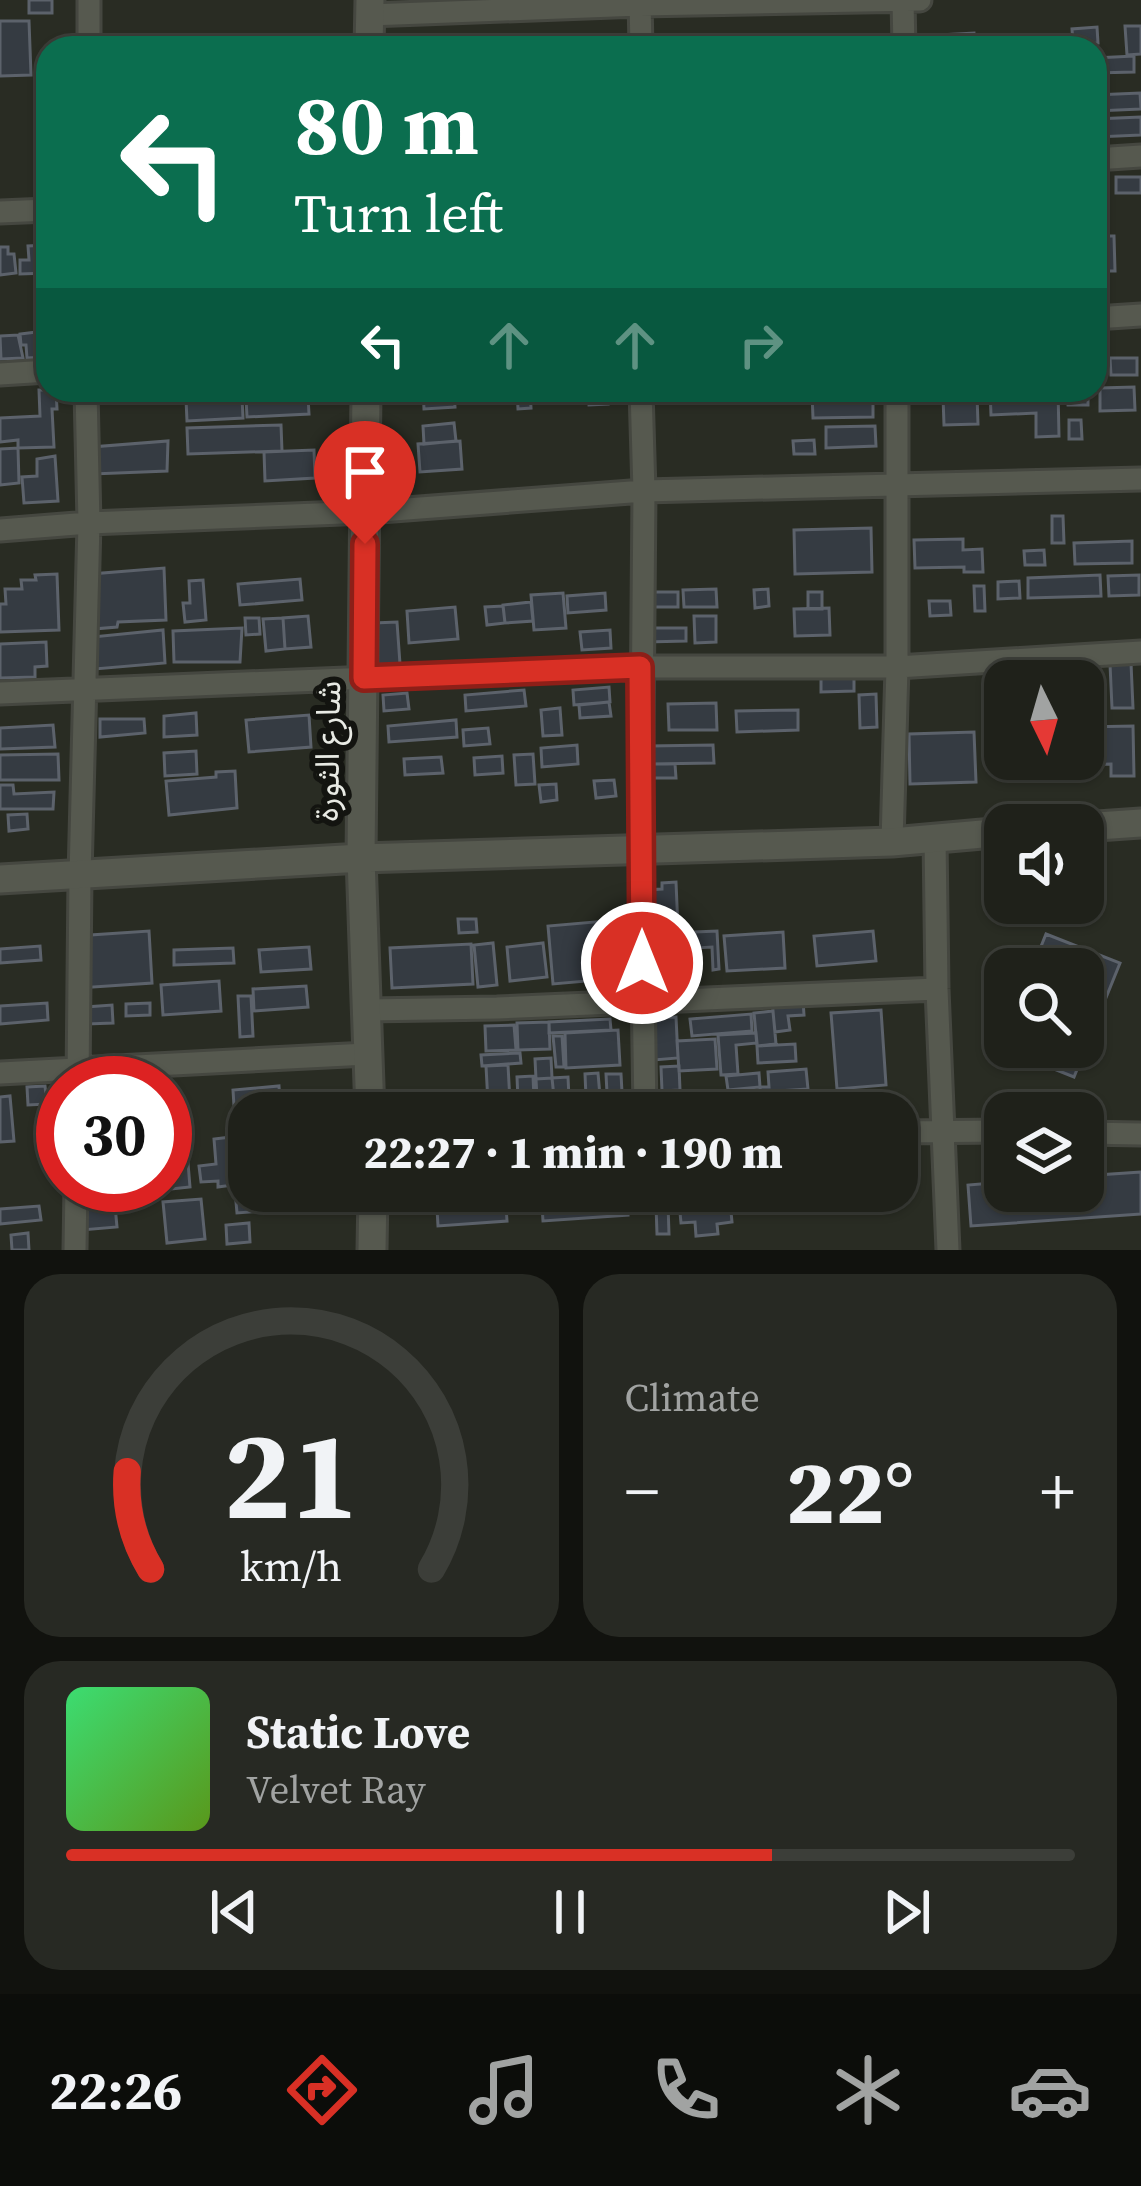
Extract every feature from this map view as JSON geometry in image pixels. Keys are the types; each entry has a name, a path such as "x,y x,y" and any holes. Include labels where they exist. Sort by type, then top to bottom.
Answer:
{"street":[{"path":"89,0 89,36"},
{"path":"903,0 904,36"},
{"path":"370,7 920,0"},
{"path":"640,3 641,36"},
{"path":"1107,158 1141,156"},
{"path":"0,212 36,210"},
{"path":"1107,317 1141,315"},
{"path":"0,374 36,372"},
{"path":"79,1056 89,524 86,402"},
{"name":"شارع الثورة","path":"367,402 361,858 369,1092"},
{"path":"641,402 644,1092"},
{"path":"892,842 898,667 897,402"},
{"path":"0,530 367,512 644,491 1141,479"},
{"path":"0,693 640,667 898,667 1141,652"},
{"path":"1104,826 1141,823"},
{"path":"0,879 361,858 892,842 984,834"},
{"path":"935,837 948,1250"},
{"path":"366,1010 937,989"},
{"path":"192,1067 367,1054"},
{"path":"0,1073 36,1074"},
{"path":"918,1131 984,1131"},
{"path":"1104,1133 1141,1134"},
{"path":"75,1250 76,1212"},
{"path":"372,1250 373,1212"}],"building":[{"path":"29,0 52,0 52,13 29,13"},
{"path":"0,21 29,21 31,75 0,76"},
{"path":"1125,26 1141,26 1141,54 1127,55"},
{"path":"1097,27 1098,36 1072,36 1072,29"},
{"path":"1134,56 1134,72 1107,73 1107,57"},
{"path":"1140,93 1141,109 1107,111 1107,94"},
{"path":"1141,117 1141,135 1107,137 1107,118"},
{"path":"1116,177 1141,177 1141,193 1116,193"},
{"path":"1107,236 1114,236 1115,271 1107,271"},
{"path":"28,246 36,246 36,273 20,274 20,260 29,260"},
{"path":"0,247 14,254 16,273 0,275"},
{"path":"36,332 36,358 27,358 20,334"},
{"path":"18,335 23,358 1,359 0,336"},
{"path":"1110,358 1137,358 1137,375 1111,375"},
{"path":"1134,387 1135,410 1100,411 1100,402 1107,402 1107,388"},
{"path":"39,402 57,402 57,409 52,409 54,447 18,448 18,440 0,442 0,418 40,416"},
{"path":"186,402 242,402 243,418 187,421"},
{"path":"246,402 308,402 309,414 247,417"},
{"path":"424,402 455,402 455,407 424,409"},
{"path":"812,402 873,402 873,417 813,418"},
{"path":"943,402 977,402 978,424 944,425"},
{"path":"990,402 1058,402 1059,436 1036,437 1036,413 991,415"},
{"path":"1069,420 1081,420 1082,439 1069,439"},
{"path":"454,423 456,441 424,444 423,426"},
{"path":"281,425 282,451 188,454 187,428"},
{"path":"875,426 876,446 826,448 826,427"},
{"path":"814,440 815,454 794,454 793,441"},
{"path":"168,441 167,471 93,474 92,447"},
{"path":"460,441 462,469 420,472 418,444"},
{"path":"18,448 19,483 0,485 0,449"},
{"path":"314,450 315,478 265,481 264,452"},
{"path":"55,456 58,501 24,503 22,477 37,476 37,459"},
{"path":"1052,516 1063,516 1064,543 1052,543"},
{"path":"871,528 872,572 795,574 794,530"},
{"path":"963,539 963,550 982,549 983,572 964,572 964,567 915,568 914,540"},
{"path":"1132,541 1132,563 1075,564 1074,543"},
{"path":"1044,550 1045,565 1025,565 1024,551"},
{"path":"164,568 166,620 118,622 117,627 93,629 91,574"},
{"path":"57,574 59,630 0,632 5,589 22,589 21,580 36,580 35,575"},
{"path":"1100,575 1101,596 1028,598 1028,578"},
{"path":"1139,575 1139,595 1109,596 1108,576"},
{"path":"300,579 302,600 240,605 238,584"},
{"path":"203,580 206,620 185,622 183,603 190,603 189,581"},
{"path":"1019,581 1020,598 998,599 998,582"},
{"path":"974,586 984,586 985,611 975,611"},
{"path":"716,589 717,607 684,607 683,590"},
{"path":"768,589 769,606 755,608 754,590"},
{"path":"645,592 678,592 678,607 645,607"},
{"path":"808,592 822,592 822,609 808,609"},
{"path":"563,593 566,628 534,630 531,595"},
{"path":"605,593 606,610 568,613 567,596"},
{"path":"929,601 950,601 951,615 930,616"},
{"path":"531,602 533,621 505,623 503,605"},
{"path":"503,606 505,623 487,625 485,607"},
{"path":"455,607 458,639 409,643 407,611"},
{"path":"829,608 830,635 795,636 794,609"},
{"path":"308,616 311,647 285,649 283,618"},
{"path":"694,616 716,616 716,642 695,643"},
{"path":"245,618 259,618 260,634 246,635"},
{"path":"283,618 285,649 266,651 263,619"},
{"path":"397,622 400,664 377,666 374,623"},
{"path":"242,628 240,662 174,662 173,631"},
{"path":"646,628 686,628 686,641 646,642"},
{"path":"163,630 165,663 95,669 92,637"},
{"path":"610,630 611,648 582,650 580,632"},
{"path":"46,642 47,666 35,667 35,677 0,678 0,644"},
{"path":"1131,663 1133,708 1112,708 1110,664"},
{"path":"821,678 854,678 854,691 821,692"},
{"path":"609,687 610,702 574,705 573,690"},
{"path":"524,690 526,706 466,711 465,695"},
{"path":"407,693 409,709 384,711 383,695"},
{"path":"876,694 877,727 860,728 859,695"},
{"path":"609,702 611,716 580,718 579,705"},
{"path":"716,703 717,730 669,730 668,704"},
{"path":"560,708 562,735 543,736 541,710"},
{"path":"798,710 798,730 737,732 736,711"},
{"path":"196,713 197,735 164,737 164,716"},
{"path":"309,715 311,747 249,752 246,720"},
{"path":"100,719 144,719 145,733 100,737"},
{"path":"456,720 457,737 389,742 388,726"},
{"path":"53,725 55,747 0,749 0,728"},
{"path":"1133,726 1134,776 1111,776 1111,764 1104,764 1104,727"},
{"path":"488,728 490,744 464,746 463,730"},
{"path":"974,732 976,782 910,784 909,734"},
{"path":"577,745 578,764 542,767 541,748"},
{"path":"713,745 714,763 650,764 649,746"},
{"path":"196,751 197,774 165,776 164,753"},
{"path":"58,754 59,780 0,780 0,755"},
{"path":"533,754 535,784 516,785 514,755"},
{"path":"502,756 503,773 475,775 474,758"},
{"path":"441,757 443,773 405,775 404,759"},
{"path":"650,764 675,764 676,778 650,778"},
{"path":"235,771 237,808 169,815 166,781"},
{"path":"614,780 616,796 596,798 594,781"},
{"path":"556,784 557,800 541,802 539,785"},
{"path":"0,785 13,785 14,794 54,792 53,809 0,809"},
{"path":"27,814 28,829 9,831 8,815"},
{"path":"676,882 678,929 648,930 646,890"},
{"path":"458,919 476,919 477,932 459,933"},
{"path":"617,920 622,978 553,984 548,926"},
{"path":"149,931 152,983 79,988 76,936"},
{"path":"717,931 719,969 713,970 712,947 696,948 695,932"},
{"path":"873,931 876,961 817,966 814,936"},
{"path":"783,932 785,968 727,971 724,936"},
{"path":"1046,934 1082,948 1040,948"},
{"path":"493,943 497,985 478,987 474,945"},
{"path":"543,943 547,977 510,981 507,947"},
{"path":"471,944 473,984 392,988 390,948"},
{"path":"40,946 41,960 0,963 0,949"},
{"path":"309,947 311,969 261,972 259,950"},
{"path":"233,948 234,963 174,965 174,950"},
{"path":"692,951 692,968 658,970 657,953"},
{"path":"1104,957 1120,963 1104,1003"},
{"path":"219,981 221,1011 163,1015 161,985"},
{"path":"306,986 308,1007 254,1011 253,989"},
{"path":"238,996 251,996 253,1036 240,1037"},
{"path":"803,1000 804,1015 788,1016 790,1030 775,1032 772,1002"},
{"path":"47,1003 48,1020 0,1024 0,1006"},
{"path":"150,1003 150,1015 126,1016 126,1004"},
{"path":"112,1005 113,1023 87,1024 86,1007"},
{"path":"881,1010 886,1085 837,1089 831,1013"},
{"path":"773,1011 776,1044 757,1046 754,1013"},
{"path":"751,1014 752,1031 692,1036 690,1019"},
{"path":"676,1017 678,1058 654,1060 652,1018"},
{"path":"610,1019 611,1030 549,1033 549,1022"},
{"path":"549,1022 550,1049 518,1050 517,1023"},
{"path":"514,1025 516,1050 486,1051 485,1026"},
{"path":"618,1030 620,1065 566,1068 565,1033"},
{"path":"756,1033 757,1043 736,1045 738,1074 721,1075 718,1035"},
{"path":"553,1036 562,1036 564,1067 556,1067"},
{"path":"715,1039 717,1069 679,1071 677,1041"},
{"path":"795,1044 796,1061 758,1063 757,1046"},
{"path":"520,1053 521,1063 482,1066 481,1055"},
{"path":"551,1058 552,1078 536,1079 535,1059"},
{"path":"508,1065 509,1092 487,1092 486,1066"},
{"path":"679,1066 680,1090 662,1091 661,1067"},
{"path":"1051,1068 1078,1068 1074,1077"},
{"path":"806,1069 808,1089 760,1092 760,1087 769,1087 768,1072"},
{"path":"598,1073 600,1092 586,1092 585,1074"},
{"path":"759,1073 760,1087 728,1090 726,1076"},
{"path":"606,1074 621,1074 622,1092 607,1092"},
{"path":"533,1076 534,1092 518,1092 517,1077"},
{"path":"568,1077 569,1092 553,1092 552,1078"},
{"path":"552,1078 553,1092 537,1092 536,1079"},
{"path":"36,1086 36,1105 28,1105 27,1087"},
{"path":"279,1086 279,1092 233,1092"},
{"path":"10,1096 14,1141 0,1142 0,1097"},
{"path":"228,1137 228,1186 201,1182 199,1166 216,1164 214,1139"},
{"path":"1141,1172 1141,1214 971,1226 968,1185 984,1184 984,1212 1104,1212 1104,1175"},
{"path":"201,1199 205,1239 167,1243 164,1212 192,1212 192,1200"},
{"path":"36,1206 41,1220 0,1224 0,1209"},
{"path":"80,1212 116,1212 117,1227 82,1230"},
{"path":"437,1212 506,1212 507,1221 438,1226"},
{"path":"542,1212 628,1212 628,1215 543,1221"},
{"path":"656,1212 668,1212 669,1234 657,1234"},
{"path":"680,1212 731,1212 732,1222 717,1224 718,1234 696,1236 695,1222 681,1223"},
{"path":"249,1223 250,1242 227,1244 226,1225"},
{"path":"28,1233 29,1250 12,1250 11,1235"}],"route":[{"path":"365,544 364,678 640,667 642,963"}]}
